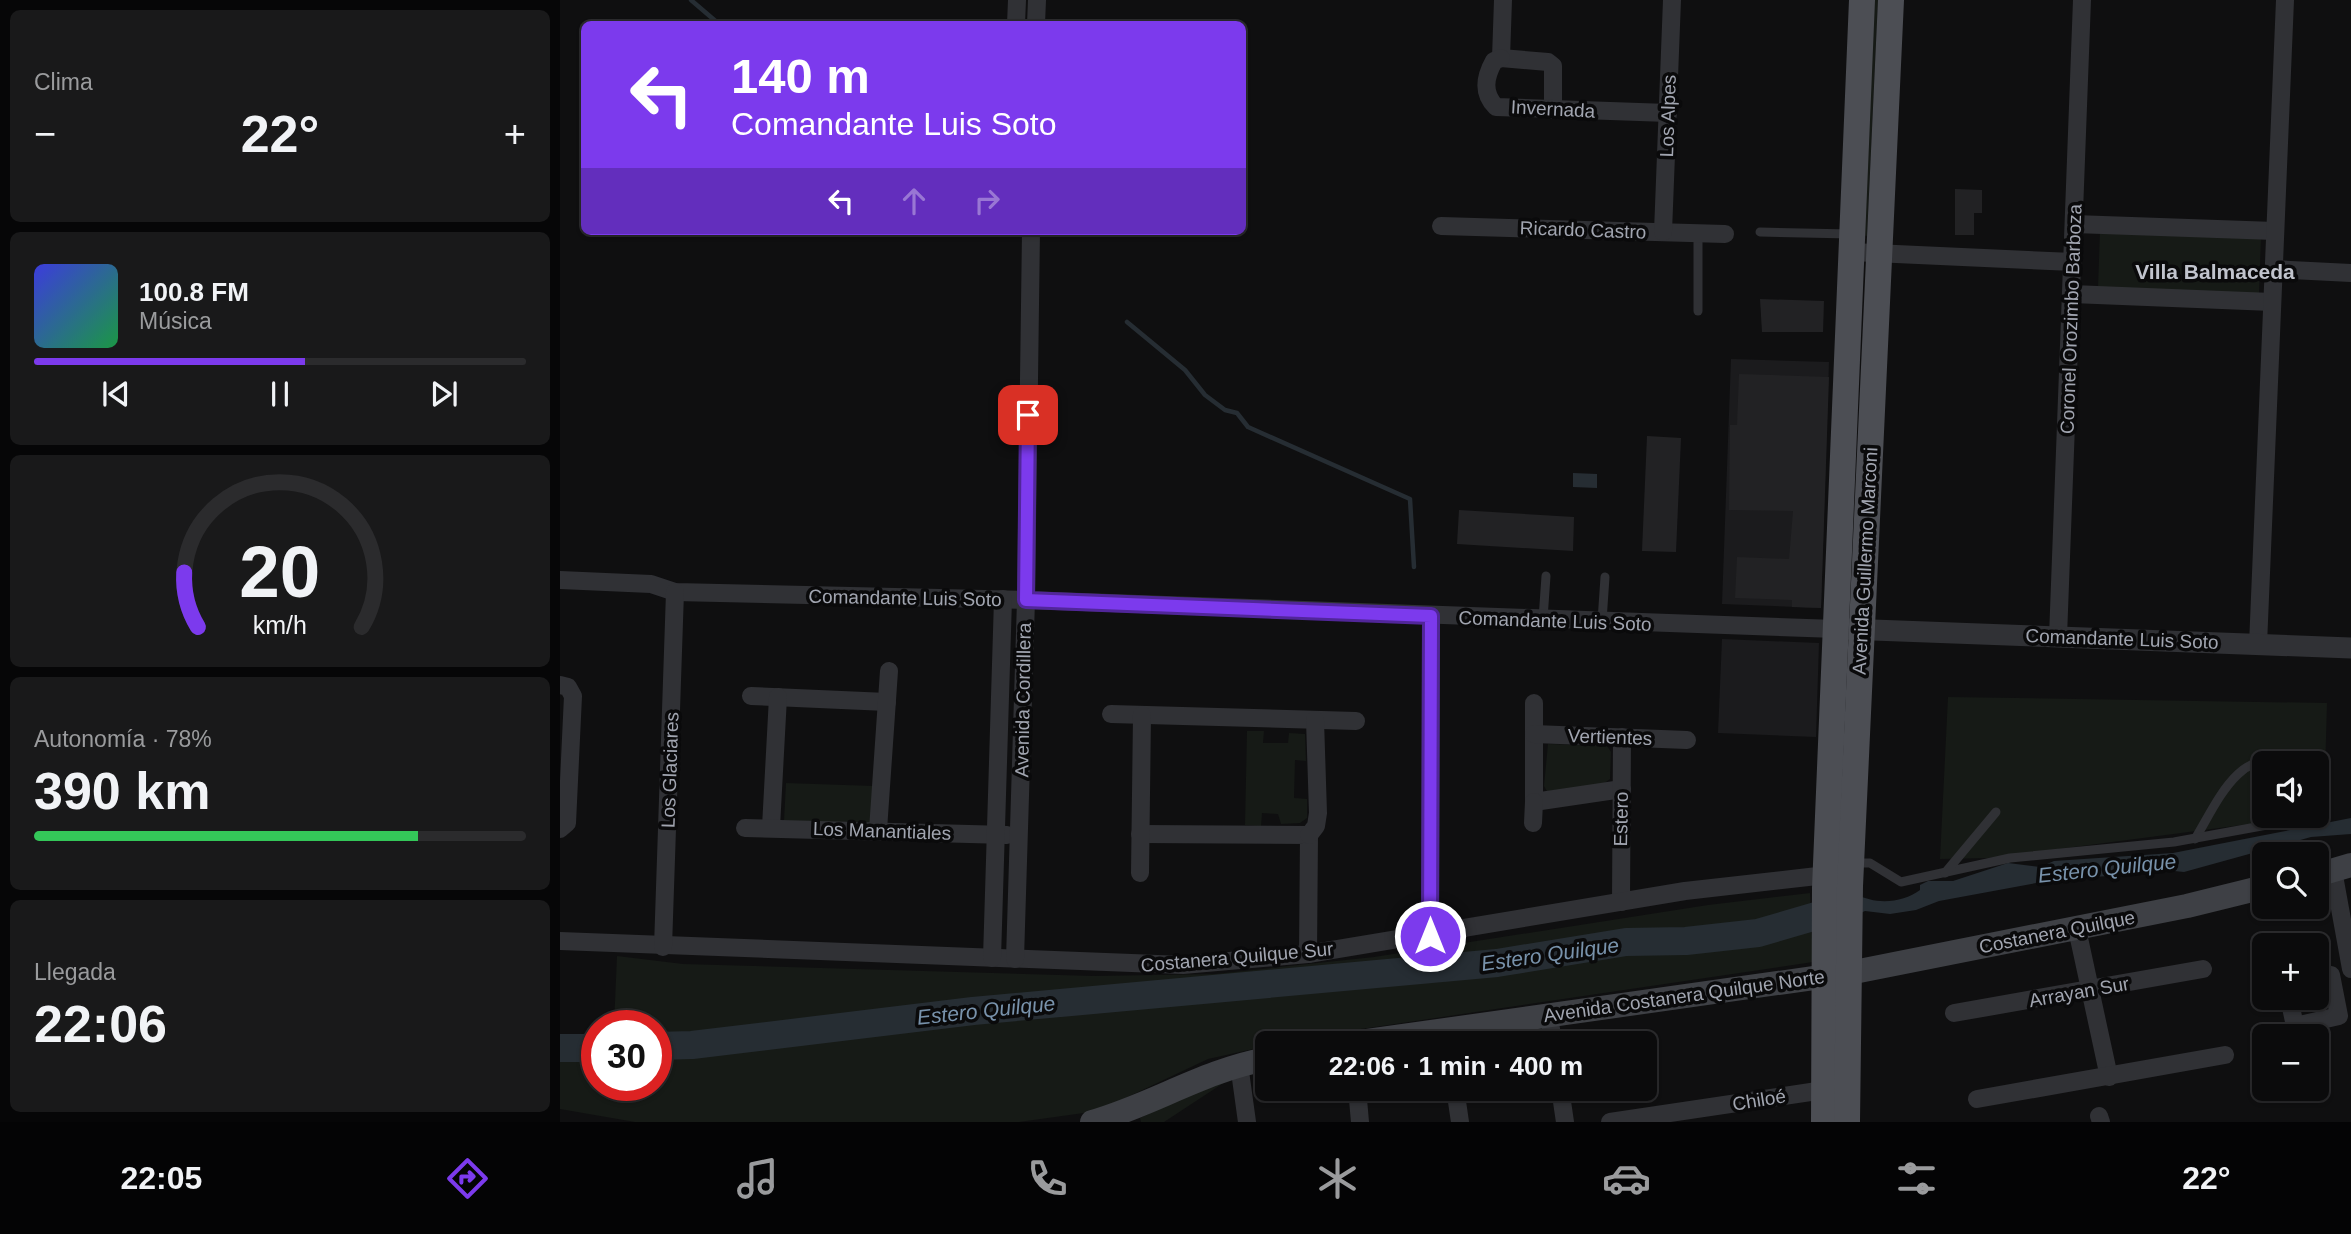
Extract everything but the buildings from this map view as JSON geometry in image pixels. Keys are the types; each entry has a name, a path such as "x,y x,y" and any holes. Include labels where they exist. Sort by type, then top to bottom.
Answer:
{"main road":[{"name":"Avenida Guillermo Marconi","path":"1849,629 1852,243 1862,0"},
{"name":"Avenida Guillermo Marconi","path":"1847,1122 1837,975 1838,878 1849,629 1879,252 1891,0"},
{"name":"Costanera Quilque","path":"1837,975 2077,929 2252,890"},
{"name":"Avenida Guillermo Marconi","path":"1824,1122 1824,1090 1837,975"},
{"name":"Avenida Costanera Quilque Norte","path":"1471,1031 1549,1015 1837,975"},
{"path":"1092,1122 1131,1117 1239,1064 1255,1061"}],"street":[{"path":"1016,21 1017,0"},
{"path":"1036,21 1037,0"},
{"path":"1503,0 1501,58 1553,66 1553,110"},
{"name":"Los Alpes","path":"1663,232 1672,0"},
{"name":"Coronel Orozimbo Barboza","path":"2058,637 2082,0"},
{"path":"2258,645 2285,0"},
{"name":"Invernada","path":"1501,58 1494,61 1486,86 1489,99 1496,107 1668,113"},
{"path":"2074,224 2275,231"},
{"name":"Ricardo Castro","path":"1441,226 1726,234"},
{"name":"Avenida Cordillera","path":"1015,959 1026,600 1031,235"},
{"path":"1852,243 1879,252 2073,262"},
{"path":"2273,269 2351,273"},
{"path":"2071,294 2272,302"},
{"path":"560,580 651,584 676,593"},
{"name":"Comandante Luis Soto","path":"676,593 1026,600 1543,621 1849,629 2351,648"},
{"name":"Los Glaciares","path":"663,947 676,593"},
{"name":"Avenida Cordillera","path":"992,958 1003,600"},
{"path":"1430,936 1431,616"},
{"path":"878,830 888,671"},
{"path":"560,685 568,687 573,696 564,780 566,823 560,829"},
{"path":"751,696 887,702"},
{"path":"771,827 778,697"},
{"path":"1533,823 1534,703"},
{"path":"1111,714 1356,721"},
{"path":"1140,873 1142,715"},
{"path":"1308,954 1309,835 1316,826 1318,813 1315,720"},
{"name":"Vertientes","path":"1534,734 1687,740"},
{"name":"Estero","path":"1621,902 1622,737"},
{"path":"1534,802 1622,789"},
{"name":"Los Manantiales","path":"745,828 1020,835"},
{"path":"1140,834 1309,835"},
{"path":"2329,976 2351,970 2334,870"},
{"name":"Costanera Quilque Sur","path":"560,942 1183,965 1308,954 1430,936 1685,891 1838,878"},
{"path":"2077,929 2109,1077"},
{"name":"Arrayan Sur","path":"1954,1013 2203,969"},
{"path":"2291,1010 2295,1026 2339,1016 2329,990"},
{"path":"1549,1015 1551,1031"},
{"path":"1977,1099 2225,1055"},
{"path":"1239,1064 1247,1122"},
{"name":"Chiloé","path":"1610,1122 1824,1090"},
{"path":"1358,1101 1360,1122"},
{"path":"1457,1101 1460,1122"},
{"path":"1562,1101 1565,1122"}],"lane":[{"path":"1760,232 1852,243"},
{"path":"1698,233 1698,311"},
{"path":"1543,621 1546,576"},
{"path":"1601,623 1605,577"},
{"path":"2194,839 2234,776 2252,763"},
{"path":"1945,873 1996,812"},
{"path":"1838,878 1870,863 1901,882 2010,858 2194,839 2252,828"}],"shaded area":[{"path":"1869,0 1878,0 1867,236 1858,235"},
{"path":"2100,230 2261,236 2259,294 2098,288"},
{"path":"1731,359 1829,362 1821,608 1722,604"},
{"path":"1722,639 1819,643 1816,737 1718,733"},
{"path":"1948,697 2327,703 2326,751 2252,751 2252,824 1989,858 1940,859"},
{"path":"1247,731 1264,731 1263,743 1288,743 1289,733 1305,734 1306,761 1295,760 1294,798 1307,799 1307,818 1300,823 1281,824 1278,814 1262,813 1261,826 1245,825"},
{"path":"1548,744 1607,746 1611,752 1610,779 1603,784 1548,793 1544,786"},
{"path":"786,783 874,786 873,826 784,821"},
{"path":"1810,893 1813,962 1348,1031 1255,1031 1255,1049 1208,1059 1098,1111 1019,1122 635,1122 560,1109 560,1052 581,1053 581,1101 672,1101 672,1010 615,1010 617,956 683,964 1094,976 1215,974 1374,957 1708,905"},
{"path":"1231,1074 1231,1078 1164,1122 1141,1122 1140,1118"}],"water":[{"path":"1573,473 1597,474 1597,488 1573,487"},
{"path":"2351,818 2351,834 2311,837 2293,842 2252,842 2252,853 2184,872 2155,869 2126,875 2058,879 1939,901 1916,910 1890,914 1865,911 1854,916 1856,894 1872,900 1897,900 1920,890 1920,885 1928,881 1953,881 2008,863 2040,867 2054,861 2173,853 2300,828 2329,828 2329,822"}],"waterway":[{"path":"691,0 716,21"},
{"path":"1127,322 1185,370 1205,395 1225,410 1237,413 1248,427 1410,499 1414,567"},
{"name":"Estero Quilque","path":"672,1046 973,1011 1497,963 1626,942 1686,941 1758,933 1847,907"},
{"path":"1412,955 1425,970"},
{"name":"Estero Quilque","path":"560,1048 581,1048"}],"district":[{"name":"Villa Balmaceda","path":"2215,271"}],"route":[{"path":"1028,415 1026,600 1431,616 1430,936"}]}
